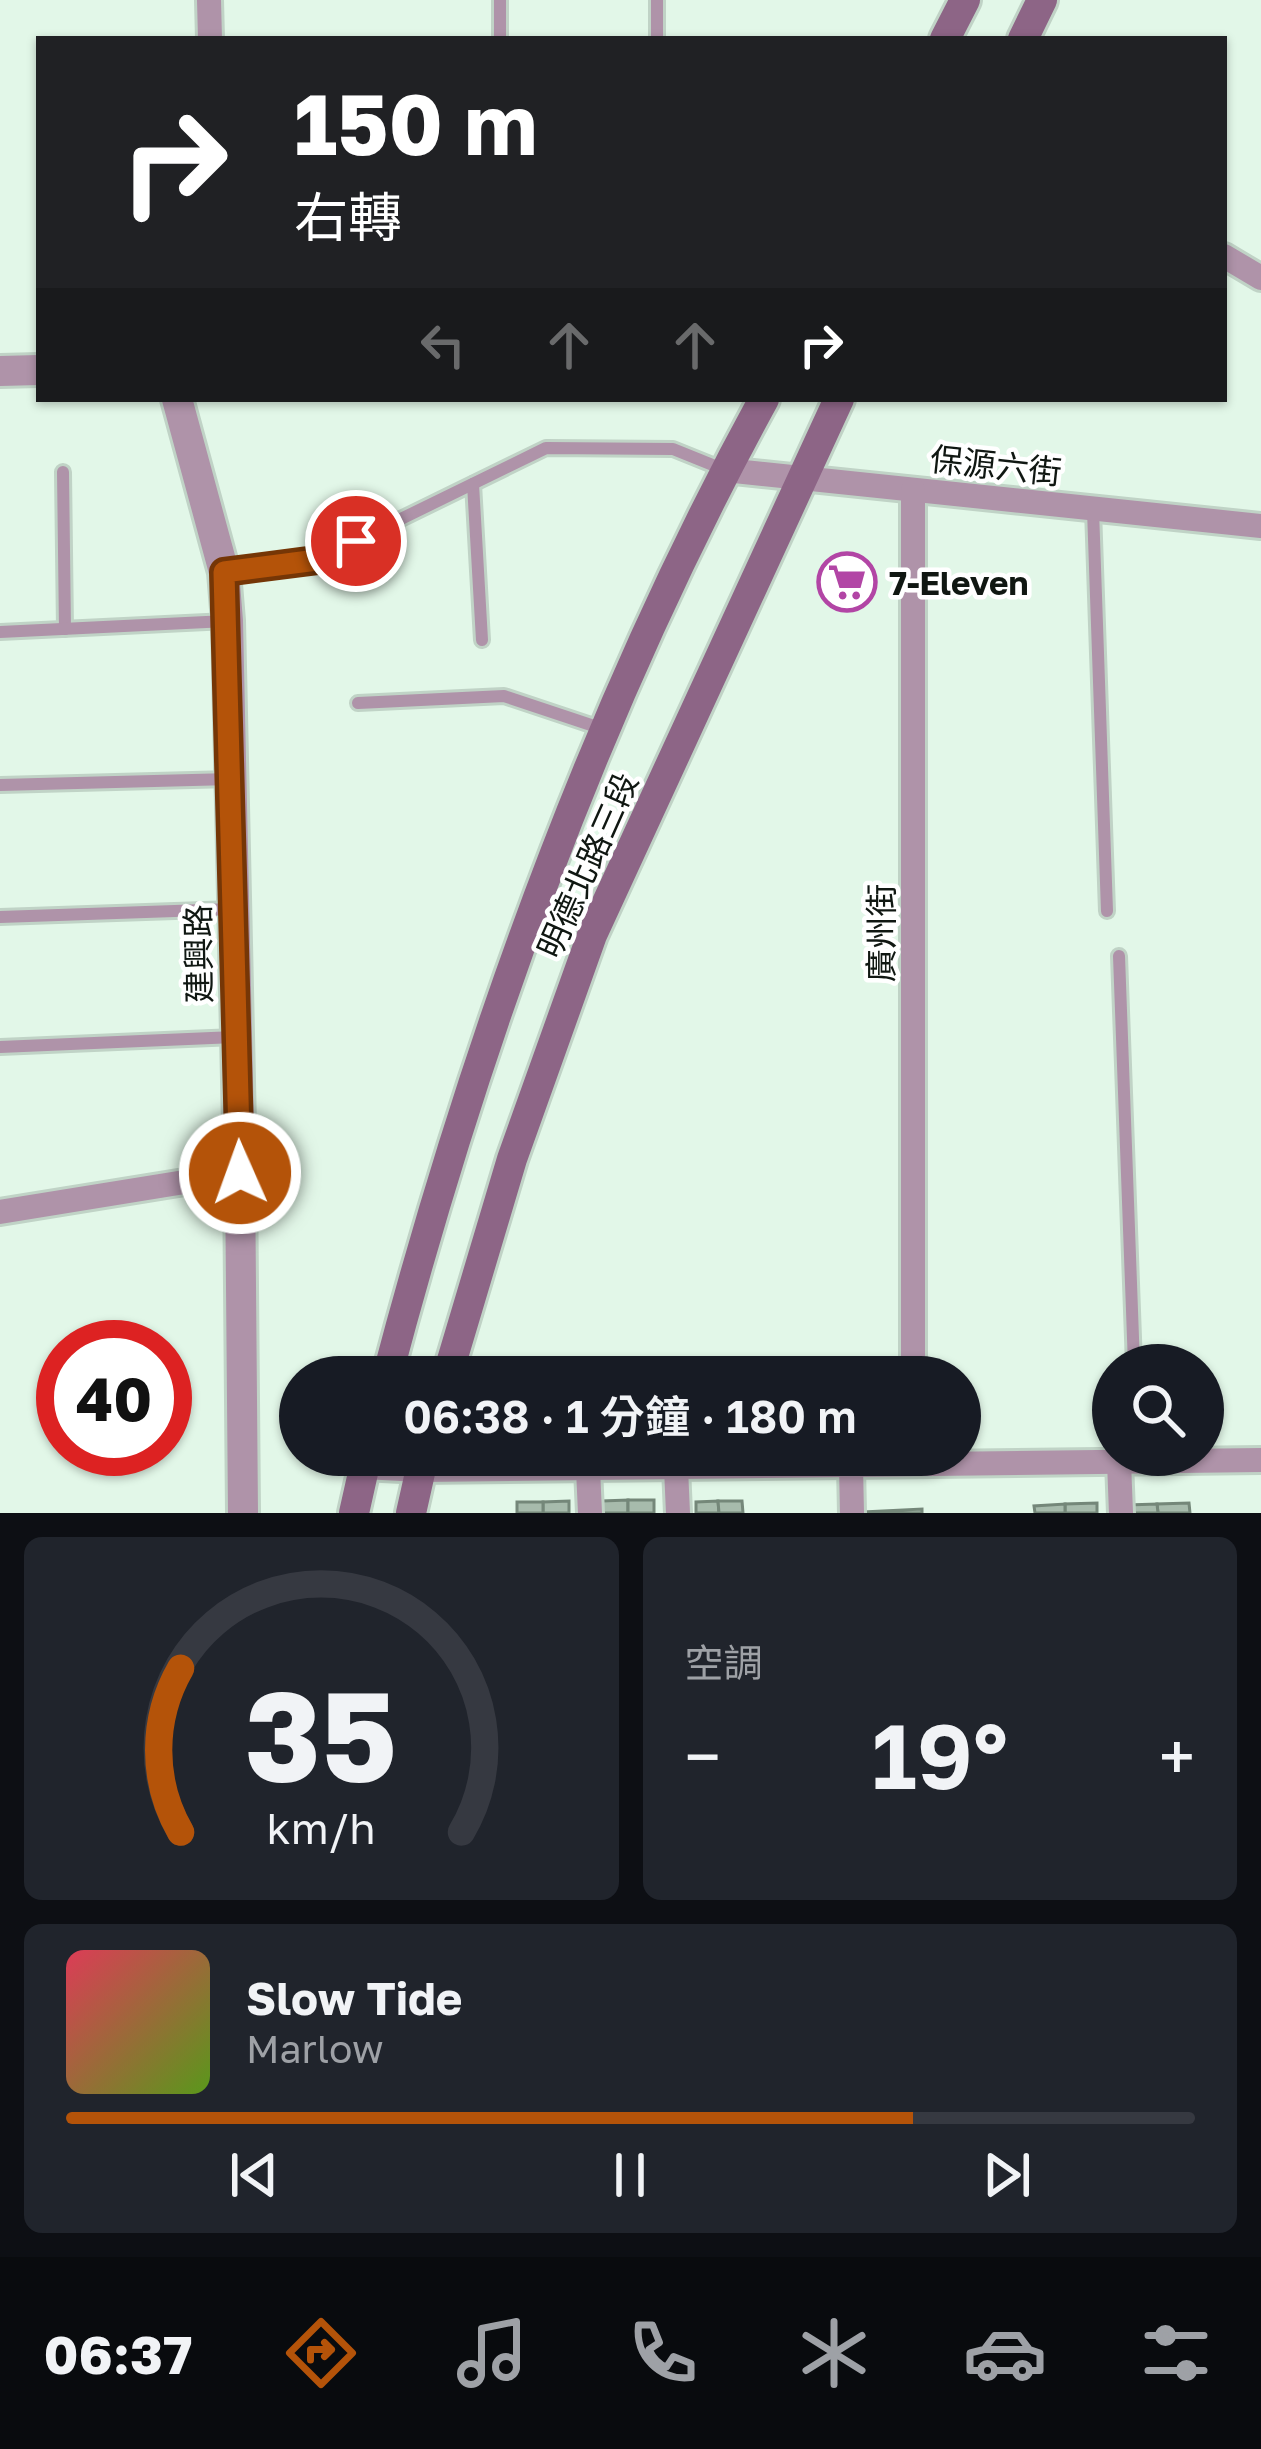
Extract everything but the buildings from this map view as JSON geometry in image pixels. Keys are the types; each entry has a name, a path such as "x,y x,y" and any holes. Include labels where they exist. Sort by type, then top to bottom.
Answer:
{"main road":[{"path":"947,36 965,0"},
{"path":"1024,36 1042,0"},
{"name":"明德北路三段","path":"393,1356 430,1217 529,924 604,729 725,470 762,402"},
{"name":"明德北路三段","path":"453,1356 512,1159 592,934 838,402"},
{"path":"354,1513 362,1476"},
{"path":"411,1513 419,1476"}],"street":[{"path":"209,0 210,36"},
{"path":"1227,258 1261,278"},
{"path":"0,371 36,370"},
{"name":"建興路","path":"178,402 224,572 228,621 242,1513"},
{"name":"保源六街","path":"725,470 1261,526"},
{"name":"廣州街","path":"913,490 913,1356"},
{"path":"0,1212 240,1173"},
{"path":"1224,1459 1261,1460"},
{"path":"981,1461 1092,1462"},
{"path":"588,1476 590,1513"},
{"path":"676,1476 678,1513"},
{"path":"851,1476 852,1513"},
{"path":"1120,1476 1121,1513"}],"lane":[{"path":"500,0 500,36"},
{"path":"657,0 657,36"},
{"path":"224,572 317,560 546,448 673,449 725,470"},
{"path":"63,472 65,629"},
{"path":"473,484 482,640"},
{"path":"1093,508 1107,911"},
{"path":"0,632 228,621"},
{"path":"358,703 504,696 604,729"},
{"path":"0,785 231,779"},
{"path":"0,917 234,909"},
{"path":"1120,956 1133,1344"},
{"path":"0,1047 236,1036"}],"place":[{"name":"7-Eleven","path":"847,582"}],"route":[{"path":"240,1173 224,572 317,560 356,541"}]}
